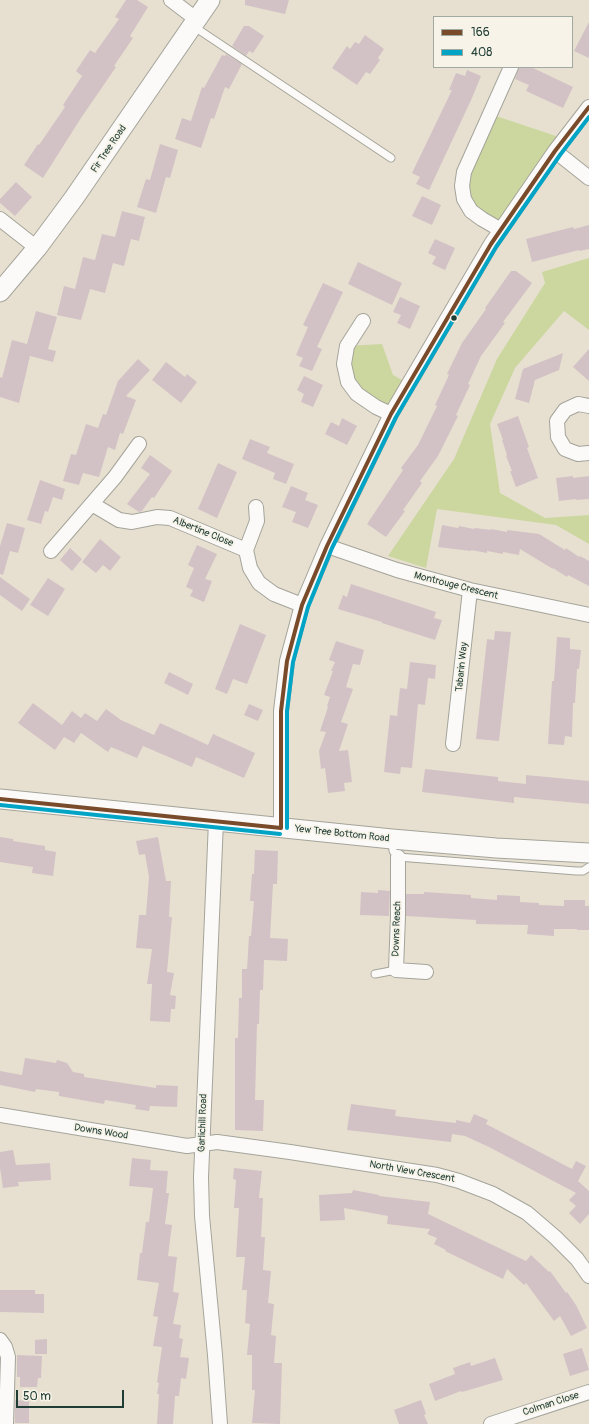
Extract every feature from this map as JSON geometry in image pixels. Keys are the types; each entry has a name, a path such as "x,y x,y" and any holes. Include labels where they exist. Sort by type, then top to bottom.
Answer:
{"main road":[{"name":"Fir Tree Road","path":"0,292 37,248 74,198 210,0"},
{"name":"Yew Tree Bottom Road","path":"0,799 392,839 496,848 589,853"}],"street":[{"path":"171,0 194,22"},
{"path":"501,230 482,219 471,210 464,199 462,186 464,172 511,68"},
{"path":"281,828 281,712 287,661 302,605 327,546 391,414 491,244 555,151 589,107"},
{"path":"555,151 589,178"},
{"path":"0,219 37,248"},
{"path":"362,321 347,346 344,364 348,382 357,394 376,407 391,414"},
{"path":"589,406 578,404 565,410 557,421 558,436 565,449 578,454 589,453"},
{"path":"51,551 92,504 139,444"},
{"name":"Albertine Close","path":"92,504 119,520 132,522 157,516 170,518 246,550"},
{"path":"256,507 257,521 246,550 250,568 259,583 274,594 302,605"},
{"name":"Montrouge Crescent","path":"327,546 396,570 470,590 589,616"},
{"name":"Tabarin Way","path":"453,744 470,590"},
{"name":"Garlichill Road","path":"216,821 201,1177 202,1216 220,1424"},
{"name":"Downs Reach","path":"398,857 396,970 426,972"},
{"name":"Downs Wood","path":"0,1115 187,1146 202,1143"},
{"name":"North View Crescent","path":"202,1143 217,1142 290,1152 436,1175 459,1181 493,1194 526,1213 555,1236 577,1259 589,1276"},
{"path":"0,1340 5,1347 8,1358 6,1424"},
{"name":"Colman Close","path":"491,1424 589,1392"}],"lane":[{"path":"194,22 391,158"},
{"path":"392,839 393,851 398,857 576,871 583,871 589,867"},
{"path":"375,974 396,970"}],"green space":[{"path":"490,114 565,139 501,230 482,219 462,186"},
{"path":"589,258 589,330 564,311 515,368 490,424 500,493 545,518 589,515 589,544 556,525 437,509 426,568 388,556 454,459 497,359 545,283 542,272"},
{"path":"382,344 393,375 409,384 391,414 357,394 347,346"}],"building":[{"path":"126,0 137,0 148,7 130,36 133,38 114,66 116,67 81,118 43,178 24,165 65,107 63,105 82,76 76,71 90,50 95,53 119,19 115,17"},
{"path":"245,0 289,0 285,14 245,5"},
{"path":"589,22 589,58 574,51"},
{"path":"244,26 249,26 264,36 253,53 249,51 246,56 232,46"},
{"path":"365,35 384,49 378,58 380,60 370,74 366,72 357,85 332,68 347,46 350,49 355,42 359,44"},
{"path":"226,54 242,64 229,89 225,87 214,119 211,118 201,148 175,139 182,118 191,121 202,87 204,88 222,55 225,56"},
{"path":"519,68 533,68 573,87 563,108 526,91 529,85 515,79"},
{"path":"467,70 481,76 429,190 416,184 420,177 412,173 452,90 449,90 456,73 465,76"},
{"path":"160,144 178,150 170,178 166,177 156,213 137,207 146,179 150,180"},
{"path":"16,182 32,197 15,216 0,203 0,199"},
{"path":"422,196 441,205 432,225 412,216"},
{"path":"122,211 145,217 139,241 131,239 124,266 113,263 105,293 90,289 81,320 57,315 64,286 75,289 83,257 95,260 102,234 115,237"},
{"path":"589,225 589,249 579,250 532,262 526,239 573,227 574,229"},
{"path":"435,239 455,248 445,270 432,264 436,257 428,253"},
{"path":"358,262 402,283 392,305 348,284"},
{"path":"511,271 516,271 532,283 503,322 505,323 481,356 456,415 458,416 438,456 420,481 422,483 403,510 405,511 386,537 367,524 403,470 401,468 418,445 437,406 435,405 449,375 447,374 462,343"},
{"path":"323,283 343,292 317,347 322,349 312,371 299,366 303,358 296,355 308,327 303,325"},
{"path":"400,297 420,306 410,329 397,323 401,315 393,312"},
{"path":"36,311 57,317 48,349 56,351 53,362 30,356 19,403 0,397 0,377 2,378 12,340 27,344"},
{"path":"589,349 589,381 573,367"},
{"path":"563,353 559,370 535,380 529,403 515,399 523,369"},
{"path":"138,359 150,370 126,396 136,400 123,434 120,433 115,450 108,447 99,477 83,473 79,485 63,481 71,454 76,455 86,424 98,428 103,414 106,415 118,381"},
{"path":"166,362 185,377 187,374 197,382 181,403 152,380"},
{"path":"304,376 323,385 313,407 301,402 304,394 297,390"},
{"path":"518,416 529,447 527,448 538,478 516,487 497,424"},
{"path":"342,418 357,426 347,445 325,434 331,422 339,426"},
{"path":"250,439 270,447 267,453 294,464 286,484 273,479 275,473 242,459"},
{"path":"150,455 172,471 154,498 152,497 142,511 139,512 127,504 150,474 141,468"},
{"path":"218,463 237,472 217,518 198,509"},
{"path":"573,476 573,478 589,476 589,499 559,501 556,478"},
{"path":"40,480 65,489 62,500 53,497 48,512 45,511 41,524 27,520"},
{"path":"291,486 308,493 305,500 318,505 308,528 292,522 296,512 282,507"},
{"path":"7,523 25,528 18,553 10,551 3,575 0,574 0,546"},
{"path":"442,525 458,528 459,526 474,529 491,529 507,532 507,530 539,534 565,550 566,548 579,557 580,556 589,561 589,586 568,575 567,577 520,549 519,555 503,552 503,554 487,551 487,553 438,547"},
{"path":"100,539 121,557 110,571 103,565 96,573 82,562"},
{"path":"197,545 217,554 205,579 212,581 204,602 190,596 193,590 186,587 194,568 188,565"},
{"path":"70,548 82,559 72,571 60,560"},
{"path":"0,577 30,599 22,611 0,595"},
{"path":"48,578 65,589 48,616 30,605"},
{"path":"351,584 436,612 434,618 442,620 435,640 338,609 343,595 347,597"},
{"path":"240,624 266,635 247,684 233,679 227,694 215,689"},
{"path":"495,631 511,632 499,741 476,739 487,639 494,640"},
{"path":"557,637 570,638 570,649 581,650 579,669 577,669 575,703 573,703 572,737 565,736 564,745 548,744 552,681 554,681"},
{"path":"336,641 364,650 360,665 353,664 346,687 353,689 341,722 348,724 339,751 348,750 352,782 344,783 345,791 328,793 325,768 321,769 319,751 326,732 320,731 330,697 324,695 335,662 329,660"},
{"path":"410,662 436,665 435,679 428,678 425,705 418,704 412,768 401,767 400,774 384,772 390,715 397,716 400,688 407,689"},
{"path":"169,672 193,684 188,695 164,683"},
{"path":"33,703 62,725 72,711 81,718 85,713 97,721 106,709 121,720 154,735 160,723 208,745 213,734 255,753 244,778 196,757 192,767 143,746 137,758 111,747 108,752 81,733 74,743 64,737 55,750 18,723"},
{"path":"249,704 263,710 258,721 244,715"},
{"path":"425,769 498,777 498,781 526,784 526,775 589,781 589,804 514,797 514,803 422,792"},
{"path":"0,837 13,839 13,841 45,846 45,850 56,852 53,876 32,873 33,867 0,862"},
{"path":"158,837 166,881 171,881 169,917 172,917 167,972 174,973 170,995 176,996 175,1009 171,1009 170,1022 150,1021 152,984 147,984 152,949 136,948 139,915 146,915 149,877 145,854 139,855 136,841"},
{"path":"255,850 278,851 277,884 273,884 270,938 288,939 287,961 264,960 263,990 260,990 259,1024 257,1024 255,1100 264,1100 263,1131 235,1130 235,1038 238,1038 239,998 242,998 242,969 247,969 249,936 251,936 254,901 250,901 252,874 254,874"},
{"path":"378,890 390,891 389,916 360,915 361,892 378,893"},
{"path":"424,892 471,895 471,898 497,900 497,895 520,896 520,902 539,903 539,905 564,906 564,900 585,900 585,906 589,906 589,930 554,929 554,936 527,934 528,925 476,924 476,920 406,916 406,894 424,894"},
{"path":"25,1058 56,1063 57,1060 67,1063 73,1072 84,1074 84,1077 156,1088 156,1085 178,1086 177,1107 150,1106 149,1111 135,1109 136,1105 105,1100 104,1104 59,1096 59,1092 36,1089 35,1092 0,1085 0,1071 22,1075"},
{"path":"351,1104 396,1110 395,1116 456,1123 456,1120 470,1123 474,1114 488,1120 486,1124 572,1169 576,1161 586,1166 578,1181 589,1191 589,1214 580,1224 569,1213 576,1206 569,1200 576,1193 465,1136 452,1134 451,1142 347,1130"},
{"path":"13,1150 16,1165 50,1163 51,1180 18,1182 19,1186 3,1188 0,1168 0,1152"},
{"path":"132,1158 151,1160 150,1170 168,1171 166,1193 169,1193 165,1224 172,1225 168,1256 177,1257 173,1292 179,1293 173,1324 181,1325 179,1338 183,1339 180,1357 189,1358 186,1379 181,1378 179,1396 175,1396 173,1424 157,1424 159,1394 157,1394 159,1383 157,1382 162,1347 153,1346 158,1317 153,1316 159,1283 137,1280 146,1222 149,1222 153,1188 129,1186"},
{"path":"234,1168 262,1171 259,1198 263,1198 261,1237 265,1237 263,1270 271,1271 268,1303 274,1304 271,1335 276,1336 274,1363 282,1363 280,1424 252,1423 255,1390 252,1390 252,1355 247,1355 250,1324 245,1323 247,1290 242,1290 245,1257 236,1257 239,1208 234,1208 236,1180 233,1179"},
{"path":"353,1190 379,1196 430,1202 428,1214 526,1261 531,1255 549,1272 550,1271 566,1293 567,1292 576,1305 587,1328 571,1336 560,1316 554,1321 526,1283 524,1285 507,1269 503,1279 445,1251 446,1250 434,1244 437,1238 427,1234 430,1229 387,1224 388,1216 344,1208 345,1220 320,1221 319,1195 352,1193"},
{"path":"0,1290 35,1290 35,1294 44,1294 44,1313 0,1312"},
{"path":"47,1339 47,1354 35,1354 35,1340"},
{"path":"582,1348 589,1370 570,1376 563,1354"},
{"path":"17,1355 42,1356 41,1378 38,1378 37,1387 20,1387 20,1377 17,1377"},
{"path":"495,1358 503,1380 462,1392 461,1391 435,1401 429,1384 455,1374 453,1368 470,1362 471,1366"},
{"path":"15,1400 29,1401 29,1423 15,1423"},
{"path":"421,1400 426,1414 424,1415 428,1424 399,1424 394,1410"}],"transit line":[{"name":"166","path":"281,828 281,711 287,661 302,605 327,546 391,414 491,244 555,151 589,107"},
{"name":"408","path":"287,828 287,711 293,662 308,607 332,548 396,417 496,247 560,155 589,117"},
{"name":"166","path":"0,799 281,828"},
{"name":"408","path":"0,805 280,834"}]}
